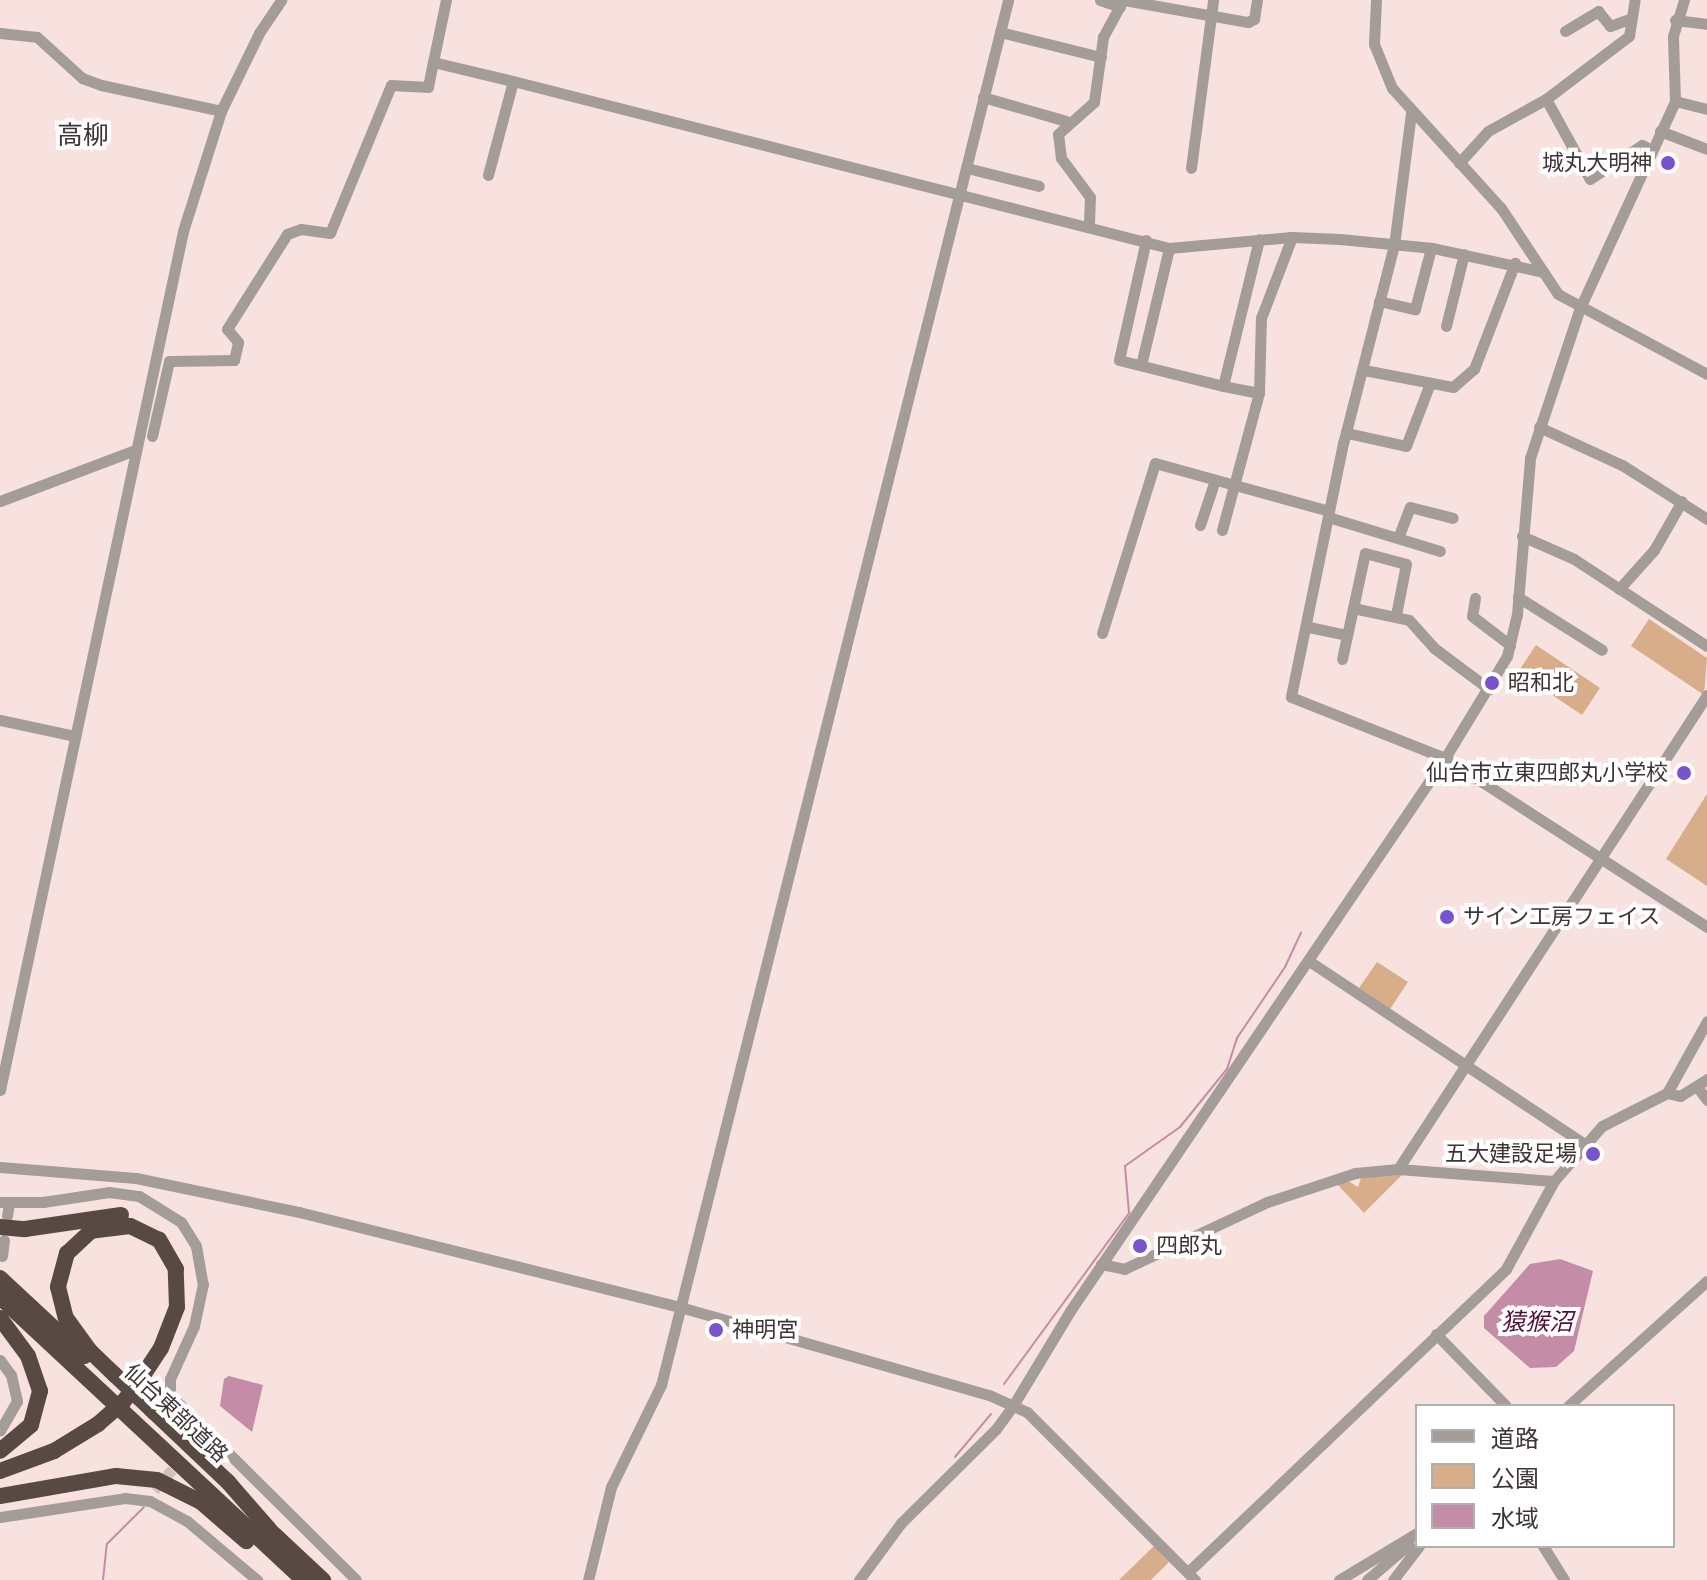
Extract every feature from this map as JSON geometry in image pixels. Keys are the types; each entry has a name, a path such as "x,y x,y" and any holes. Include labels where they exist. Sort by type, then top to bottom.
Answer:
{"highway":[{"path":"0,1479 69,1454 129,1407 175,1340 188,1289 176,1246 141,1219 108,1215 38,1227 4,1217"},
{"path":"0,1471 54,1451 98,1424 136,1386 168,1334 178,1295 173,1259 150,1234 119,1225 91,1231 74,1244 62,1264 58,1287 72,1327 108,1383"},
{"name":"仙台東部道路","path":"0,1278 147,1419 304,1580"},
{"name":"仙台東部道路","path":"0,1297 108,1383"},
{"path":"0,1318 28,1356 40,1391 31,1425 0,1451"},
{"path":"147,1419 269,1529 327,1569"},
{"path":"0,1496 116,1476 157,1480 201,1502 294,1580"}],"street":[{"path":"0,1090 183,231 221,111 259,33 281,0"},
{"path":"152,436 169,361 234,360 238,342 227,329 287,234 301,229 330,233 391,85 428,87 446,0"},
{"path":"588,1580 604,1503 661,1385 1008,0"},
{"path":"1100,0 1248,22 1254,19 1257,0"},
{"path":"1191,168 1213,0"},
{"path":"1376,0 1374,44 1380,64 1411,113 1501,208 1558,294 1707,374"},
{"path":"1459,163 1488,131 1546,99 1629,36 1635,0"},
{"path":"859,1580 901,1523 996,1429 1014,1404 1101,1264 1309,961 1489,689 1510,645 1518,597 1522,536 1539,427 1580,308 1650,149 1675,101 1675,20 1684,0"},
{"path":"1089,224 1090,197 1061,158 1057,142 1066,121 1094,102 1103,37 1122,2"},
{"path":"1565,31 1598,11 1610,26 1632,18"},
{"path":"1675,20 1707,24"},
{"path":"1000,32 1101,57"},
{"path":"0,33 37,37 82,78 101,85 221,111"},
{"path":"433,62 1089,224 1169,248 1292,237 1431,248 1515,263 1543,272"},
{"path":"488,175 513,81"},
{"path":"983,97 1066,121"},
{"path":"1546,99 1590,179 1642,145 1650,149"},
{"path":"1675,101 1707,109"},
{"path":"1411,113 1394,245 1328,514 1309,627 1291,697 1445,758 1707,927"},
{"path":"1660,131 1707,149"},
{"path":"967,168 1039,186"},
{"path":"1222,530 1259,393 1261,318 1292,237"},
{"path":"1223,386 1259,239"},
{"path":"1146,240 1119,360 1259,393"},
{"path":"1141,365 1169,248"},
{"path":"1379,301 1415,309 1431,248"},
{"path":"1446,326 1464,254"},
{"path":"1364,370 1453,387 1474,369 1515,263"},
{"path":"1347,433 1406,446 1430,383"},
{"path":"1539,427 1622,465 1707,519"},
{"path":"0,501 135,450"},
{"path":"1102,633 1155,463 1440,551"},
{"path":"1200,525 1215,480"},
{"path":"1619,589 1654,550 1682,501"},
{"path":"1398,538 1410,507 1453,518"},
{"path":"1522,536 1574,559 1707,646"},
{"path":"1342,659 1365,553 1406,564 1396,615"},
{"path":"1518,597 1602,650"},
{"path":"1475,598 1472,616 1510,645"},
{"path":"1353,608 1396,615 1424,632 1434,648 1489,689"},
{"path":"1309,627 1347,635"},
{"path":"1398,1169 1707,695"},
{"path":"0,720 75,736"},
{"path":"1309,961 1584,1144"},
{"path":"0,1167 151,1181 423,1242 916,1371 1014,1404 1191,1576 1506,1269 1554,1181 1602,1126 1667,1093 1707,1021"},
{"path":"1667,1093 1680,1096 1702,1083 1707,1100"},
{"path":"1101,1264 1124,1269 1297,1190 1355,1173 1398,1169 1554,1181"},
{"path":"2,1256 4,1217 109,1192 139,1196 181,1222 196,1246 203,1284 194,1326 169,1387 170,1395 202,1435 327,1569 356,1580"},
{"path":"1570,1404 1707,1281"},
{"path":"1436,1334 1504,1404"},
{"path":"0,1360 11,1375 17,1401 0,1431"},
{"path":"143,1500 154,1490"},
{"path":"0,1517 125,1498 143,1500 187,1521 257,1580"},
{"path":"1339,1580 1415,1536"},
{"path":"1367,1580 1415,1537"},
{"path":"1393,1580 1417,1548"},
{"path":"1544,1548 1564,1580"}],"green space":[{"path":"1649,619 1707,658 1704,695 1631,646"},
{"path":"1536,645 1600,688 1582,715 1518,672"},
{"path":"1707,794 1707,886 1666,859"},
{"path":"1377,962 1408,982 1390,1009 1359,988"},
{"path":"1403,1174 1364,1213 1337,1184 1348,1181 1358,1187 1361,1178"},
{"path":"1154,1546 1169,1562 1151,1580 1119,1580"}],"water":[{"name":"猿猴沼","path":"1560,1259 1593,1271 1574,1351 1556,1367 1530,1368 1484,1328 1484,1316 1530,1264"},
{"path":"229,1376 263,1385 252,1432 220,1406 224,1379"}],"waterway":[{"path":"1004,1384 1129,1213 1125,1166 1180,1127 1227,1069 1237,1038 1285,967 1301,933"},
{"path":"955,1457 991,1414"},
{"path":"103,1580 107,1544 144,1507"}],"tunnel":[{"path":"154,1490 196,1443"}],"place":[{"name":"城丸大明神","path":"1668,163"},
{"name":"昭和北","path":"1492,683"},
{"name":"仙台市立東四郎丸小学校","path":"1684,773"},
{"name":"サイン工房フェイス","path":"1447,917"},
{"name":"五大建設足場","path":"1593,1154"},
{"name":"四郎丸","path":"1140,1246"},
{"name":"神明宮","path":"716,1330"}],"district":[{"name":"高柳","path":"83,136"}]}
